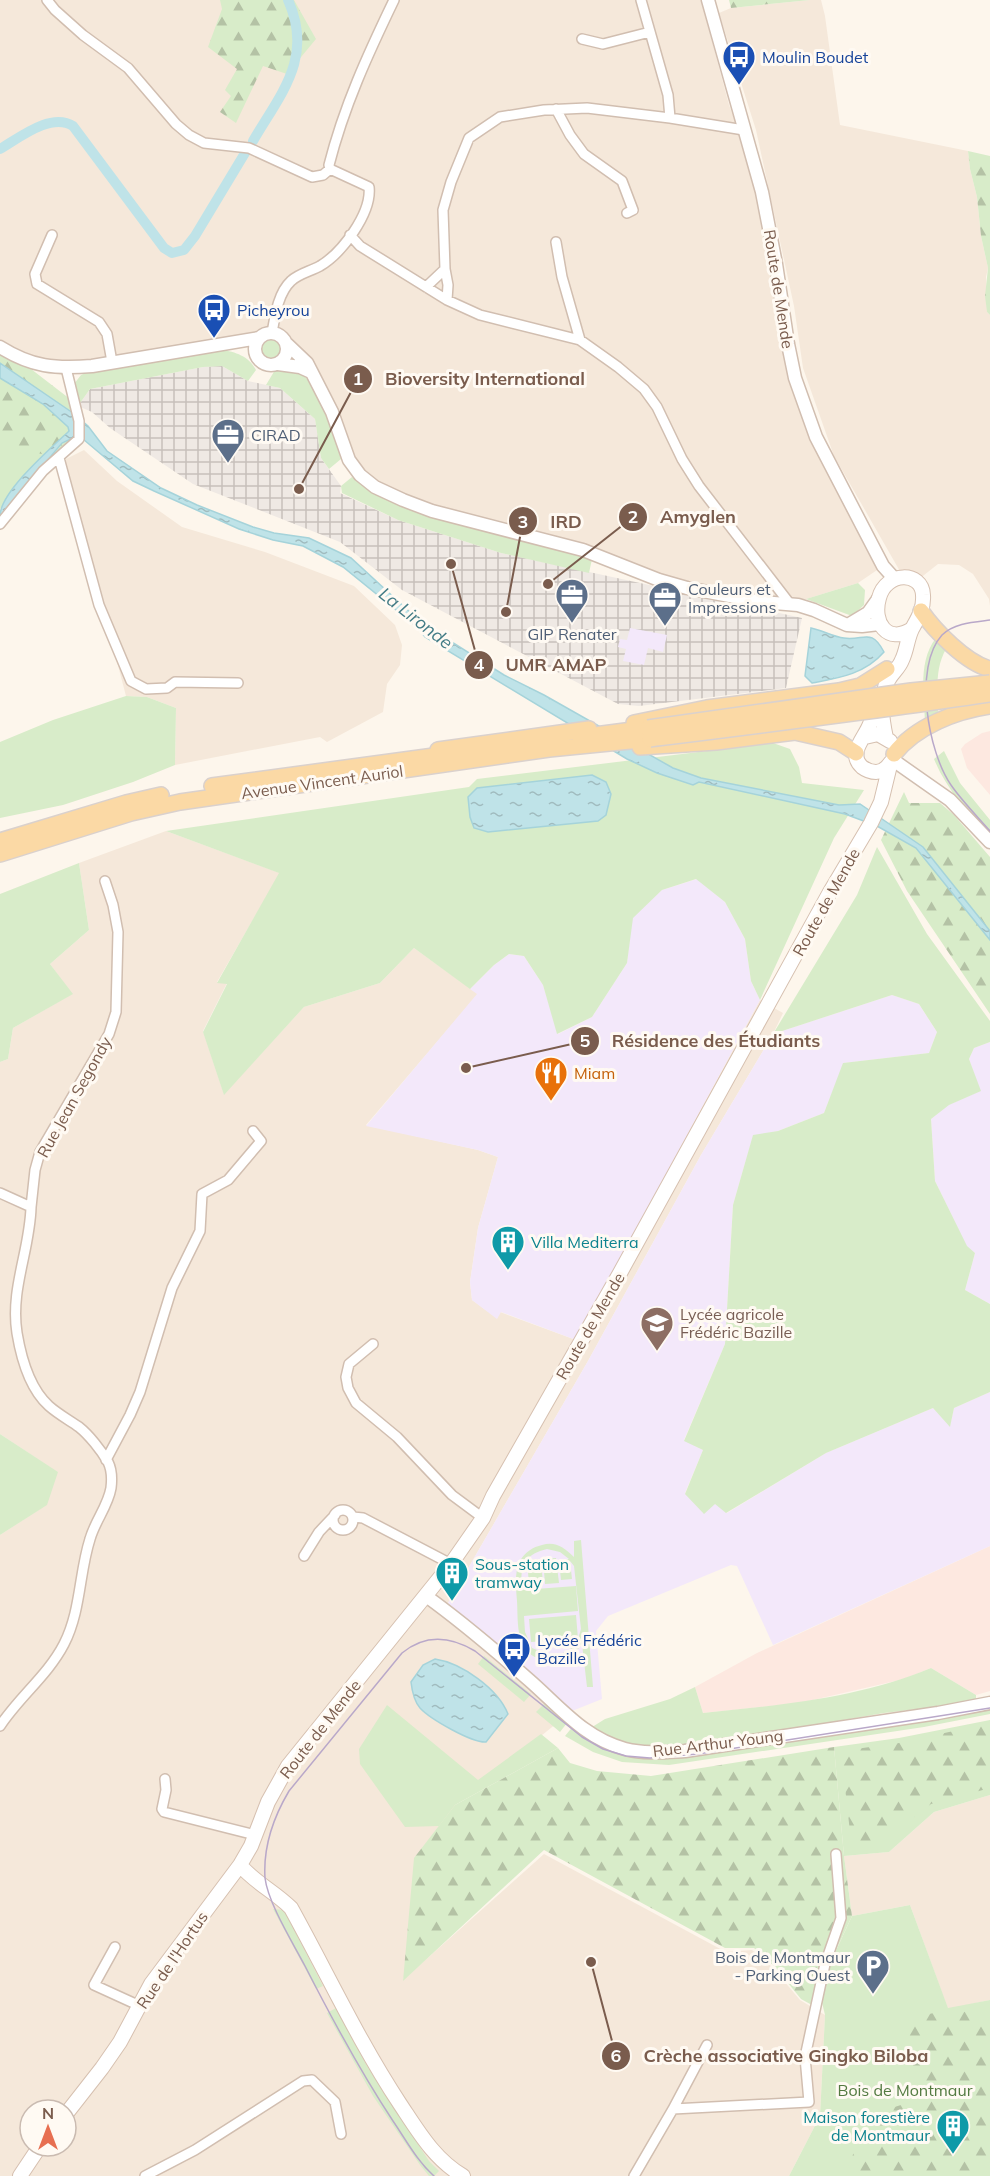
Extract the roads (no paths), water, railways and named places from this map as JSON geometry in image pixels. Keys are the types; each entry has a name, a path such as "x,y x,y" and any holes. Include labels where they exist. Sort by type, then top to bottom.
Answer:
{"main road":[{"path":"886,738 882,712 885,687 901,662 912,629 921,611 923,592 921,586 910,578 890,581 878,599 879,624 883,630 894,634 901,635 912,629"},
{"path":"921,611 931,625 969,659 979,666 990,669"},
{"path":"894,634 896,651 880,681 873,717 865,737 857,747 859,764 863,768 874,772 885,769 902,745 913,736 957,713 990,706"},
{"path":"609,730 708,708 839,691 860,686 887,669"},
{"path":"642,739 911,691 990,682"},
{"path":"642,739 904,708 990,694"},
{"path":"609,730 642,739 716,742 795,732 839,742 856,753"},
{"name":"Avenue Vincent Auriol","path":"5,839 152,797 609,730"},
{"path":"865,737 878,734 886,738 891,743 892,760"},
{"name":"Avenue Vincent Auriol","path":"0,854 82,827 172,803 549,749 604,747 642,739"},
{"name":"Route de Mende","path":"240,1865 255,1835 267,1802 288,1766 426,1596 483,1518 497,1488 620,1273 877,811 892,760"},
{"path":"874,772 884,790"},
{"path":"240,1865 248,1876 272,1891 291,1908 385,2082 423,2139 459,2175"},
{"name":"Rue de l'Hortus","path":"78,2099 120,2042 151,1984 240,1865"},
{"path":"20,2176 32,2158"}],"street":[{"path":"47,0 83,35 128,68 176,124 196,140 247,147 312,177 324,175 330,169"},
{"path":"330,169 337,134 350,96 394,0"},
{"path":"641,0 668,96 670,118"},
{"name":"Route de Mende","path":"708,0 765,204 795,378 816,437 890,581"},
{"path":"582,39 603,44 650,32"},
{"path":"447,300 443,210 451,182 469,138 500,117 587,108 744,130"},
{"path":"556,110 584,154 622,181 633,210 627,213"},
{"path":"272,333 276,314 290,282 331,258 350,235 368,201 369,187 330,169"},
{"path":"52,235 35,274 37,284 40,288 99,322 107,334 112,362"},
{"path":"350,235 360,246 447,300 480,315 580,340 618,367 644,389 657,407 682,459 699,486 790,604"},
{"path":"556,242 562,277 580,340"},
{"path":"426,287 445,269"},
{"path":"0,347 35,364 66,368 259,338 272,333 281,336 307,363 332,412 349,460 360,475 375,487 432,511 583,550 653,578 687,588 790,604 814,610 847,625 879,624"},
{"path":"255,355 255,346 259,338"},
{"path":"222,343 244,349 267,365 291,365 311,372"},
{"path":"278,364 285,358 287,344"},
{"path":"0,524 43,471 79,440 77,411 66,368"},
{"path":"59,458 99,605 131,681 146,689 167,688 175,682 238,683"},
{"path":"847,625 868,613 878,599"},
{"path":"892,760 950,801 990,842"},
{"name":"Rue Jean Segondy","path":"105,880 118,932 116,1012 110,1034 40,1152 35,1170 27,1242 16,1285 16,1322 24,1361 42,1399 83,1431 106,1460"},
{"path":"0,1726 53,1662 75,1619 85,1556 110,1491 112,1475 106,1460 140,1392 172,1288 200,1231 202,1194 228,1180 261,1141 254,1131"},
{"path":"0,1193 32,1207"},
{"path":"373,1344 349,1364 346,1377 348,1388 356,1403 397,1437 452,1495 483,1518"},
{"path":"304,1556 319,1532 339,1511 346,1510 353,1517 363,1518 451,1564"},
{"path":"335,1515 334,1525 342,1530 352,1527 353,1517"},
{"name":"Rue Arthur Young","path":"426,1596 532,1682 554,1706 581,1727 592,1735 626,1749 659,1752 685,1750 938,1713 990,1703"},
{"path":"165,1779 166,1790 162,1809 164,1812 255,1835"},
{"path":"673,2109 809,2102 805,2057 825,1964 842,1918 836,1854"},
{"path":"115,1947 94,1985 140,2006"},
{"path":"634,2176 707,2045"},
{"path":"145,2176 195,2150 303,2080 312,2080 335,2102 341,2134"}],"water":[{"name":"La Lironde","path":"0,363 73,413 88,426 107,451 161,488 253,527 274,533 309,538 351,558 412,614 439,634 504,675 673,768 701,778 839,805 860,804 923,847 990,931 990,940 916,848 877,826 845,814 699,782 693,785 657,773 627,759 425,637 417,627 343,567 303,546 273,540 239,529 133,481 77,434 62,443 0,516 2,506 17,483 69,431 68,427 43,404 0,378"},
{"path":"811,628 840,637 871,637 884,652 860,670 842,677 812,683 805,676"},
{"path":"592,775 606,782 611,794 606,815 598,821 488,832 474,828 470,817 468,797 477,788"},
{"path":"435,1659 456,1666 478,1679 496,1695 503,1705 508,1714 486,1742 471,1739 452,1730 425,1713 418,1705 411,1682 423,1665"}],"waterway":[{"path":"253,141 283,91 296,57 295,21 288,0"},
{"path":"0,149 45,124 55,122 73,126 164,248 172,253 184,250 195,236 245,153"}],"tram line":[{"path":"990,620 958,626 942,635 933,649 926,688 930,731 943,770 955,791 990,831"},
{"path":"434,2176 407,2143 347,2045 282,1923 271,1899 265,1878 270,1833 289,1791 402,1653 420,1643 438,1639 466,1646 582,1737 603,1749 626,1756 650,1758 698,1754 990,1708"}],"place":[{"name":"Moulin Boudet","path":"739,86"},
{"name":"Picheyrou","path":"214,339"},
{"name":"CIRAD","path":"228,464"},
{"name":"Bioversity International","path":"299,489"},
{"name":"UMR AMAP","path":"451,564"},
{"name":"Amyglen","path":"548,584"},
{"name":"IRD","path":"506,612"},
{"name":"GIP Renater","path":"572,624"},
{"name":"Couleurs et Impressions","path":"665,627"},
{"name":"Résidence des Étudiants","path":"466,1068"},
{"name":"Miam","path":"551,1102"},
{"name":"Villa Mediterra","path":"508,1271"},
{"name":"Lycée agricole Frédéric Bazille","path":"657,1352"},
{"name":"Sous-station tramway","path":"452,1602"},
{"name":"Lycée Frédéric Bazille","path":"514,1678"},
{"name":"Crèche associative Gingko Biloba","path":"591,1962"},
{"name":"Bois de Montmaur - Parking Ouest","path":"873,1995"},
{"name":"Maison forestière de Montmaur","path":"953,2155"}],"park label":[{"name":"Bois de Montmaur","path":"905,2090"}]}
